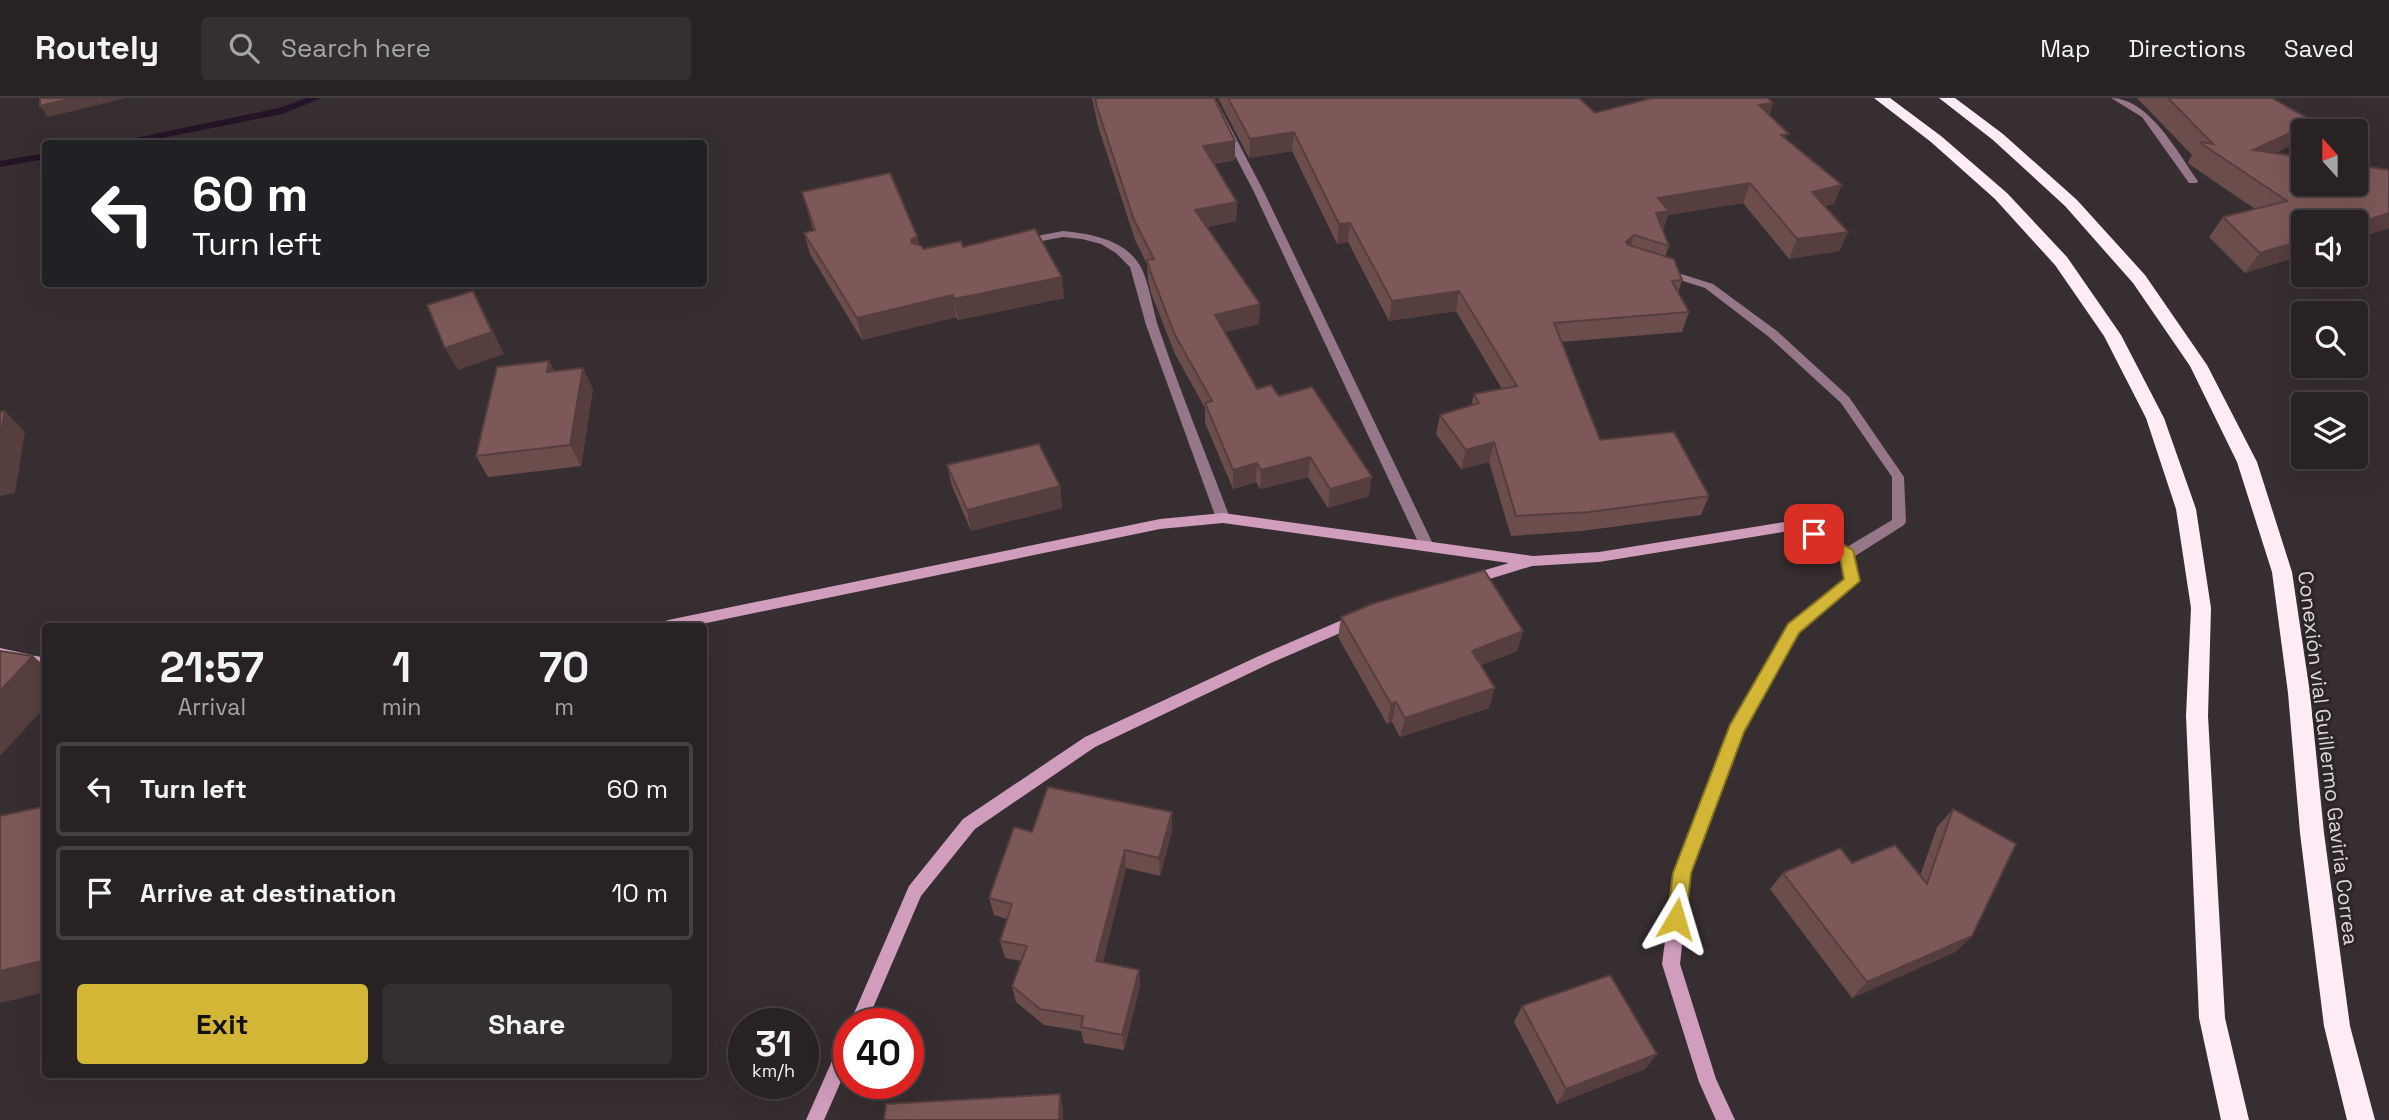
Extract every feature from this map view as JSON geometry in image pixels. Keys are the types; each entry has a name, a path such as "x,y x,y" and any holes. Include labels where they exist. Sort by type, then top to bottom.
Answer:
{"highway":[{"path":"1881,98 1936,139 2000,196 2061,261 2112,335 2155,418 2186,509 2201,608 2197,716 2212,1018 2235,1120"},
{"name":"Conexión vial Guillermo Gaviria Correa","path":"1946,98 1998,137 2071,203 2139,279 2198,365 2248,462 2282,572 2299,693 2312,833 2337,1026 2361,1120"}],"street":[{"path":"1210,98 1259,192 1427,546"},
{"path":"2116,98 2146,115 2193,181"},
{"path":"1011,244 1063,234 1083,236 1105,242 1121,251 1135,266 1152,325 1223,517"},
{"path":"1650,268 1709,286 1773,334 1845,400 1868,433 1898,477 1899,522 1847,554"},
{"path":"682,623 1160,524 1223,517 1533,561 1599,557 1797,525 1847,554 1853,581 1793,628 1736,730 1682,873 1671,964 1708,1082 1726,1120"},
{"path":"1454,585 1533,561"},
{"path":"864,1008 915,891 968,824 1090,742 1265,659 1365,617"},
{"path":"0,654 42,663"},
{"path":"815,1120 833,1079"}],"building":[{"path":"40,98 73,98 40,106"},
{"path":"1095,98 1214,98 1235,141 1203,146 1237,202 1195,210 1260,304 1215,315 1257,389 1271,385 1279,396 1312,387 1372,477 1330,489 1310,457 1261,470 1257,463 1233,470 1205,403 1212,401 1175,335 1151,273 1147,260 1154,259 1134,220"},
{"path":"1228,98 1579,98 1595,113 1652,98 1768,98 1773,103 1759,105 1789,134 1781,135 1842,185 1812,192 1848,232 1797,239 1750,183 1658,198 1669,211 1656,213 1669,246 1634,235 1626,242 1628,245 1674,259 1682,280 1672,281 1689,312 1554,323 1600,440 1674,432 1709,496 1589,512 1516,516 1494,442 1466,450 1440,415 1479,403 1474,394 1517,386 1459,291 1392,301 1350,223 1339,224 1294,132 1250,139"},
{"path":"2168,98 2272,98 2309,119 2291,119 2291,133 2253,150 2291,155 2291,196 2368,196 2368,167 2389,170 2389,213 2368,220 2368,210 2291,210 2291,244 2260,253 2223,217 2287,201 2201,142 2213,144"},
{"path":"890,173 917,236 911,240 912,243 922,246 923,249 961,241 963,247 1035,229 1062,277 954,299 953,295 857,318 804,233 815,230 802,192"},
{"path":"473,291 492,332 445,348 427,305"},
{"path":"549,361 547,372 583,368 570,445 476,456 497,367"},
{"path":"5,411 0,436 0,412"},
{"path":"1039,444 1060,486 967,510 947,465"},
{"path":"1484,570 1523,631 1472,651 1495,688 1405,718 1396,702 1391,704 1341,617 1372,604"},
{"path":"0,651 33,656 0,691"},
{"path":"1048,787 1172,812 1159,858 1125,850 1096,961 1139,970 1122,1035 1081,1027 1083,1016 1040,1009 1012,986 1027,946 1000,941 1012,904 989,898 1014,827 1032,832"},
{"path":"42,807 42,961 0,971 0,816"},
{"path":"1953,809 2016,844 1972,936 1867,982 1783,873 1840,848 1852,863 1895,845 1927,884"},
{"path":"1610,975 1657,1054 1566,1089 1522,1006"},
{"path":"1060,1094 1059,1120 884,1120 886,1104"}],"waterway":[{"path":"133,140 282,111 317,98"},
{"path":"0,164 42,157"}],"route":[{"path":"1676,919 1682,873 1736,730 1793,628 1853,581 1847,554 1814,534"}]}
